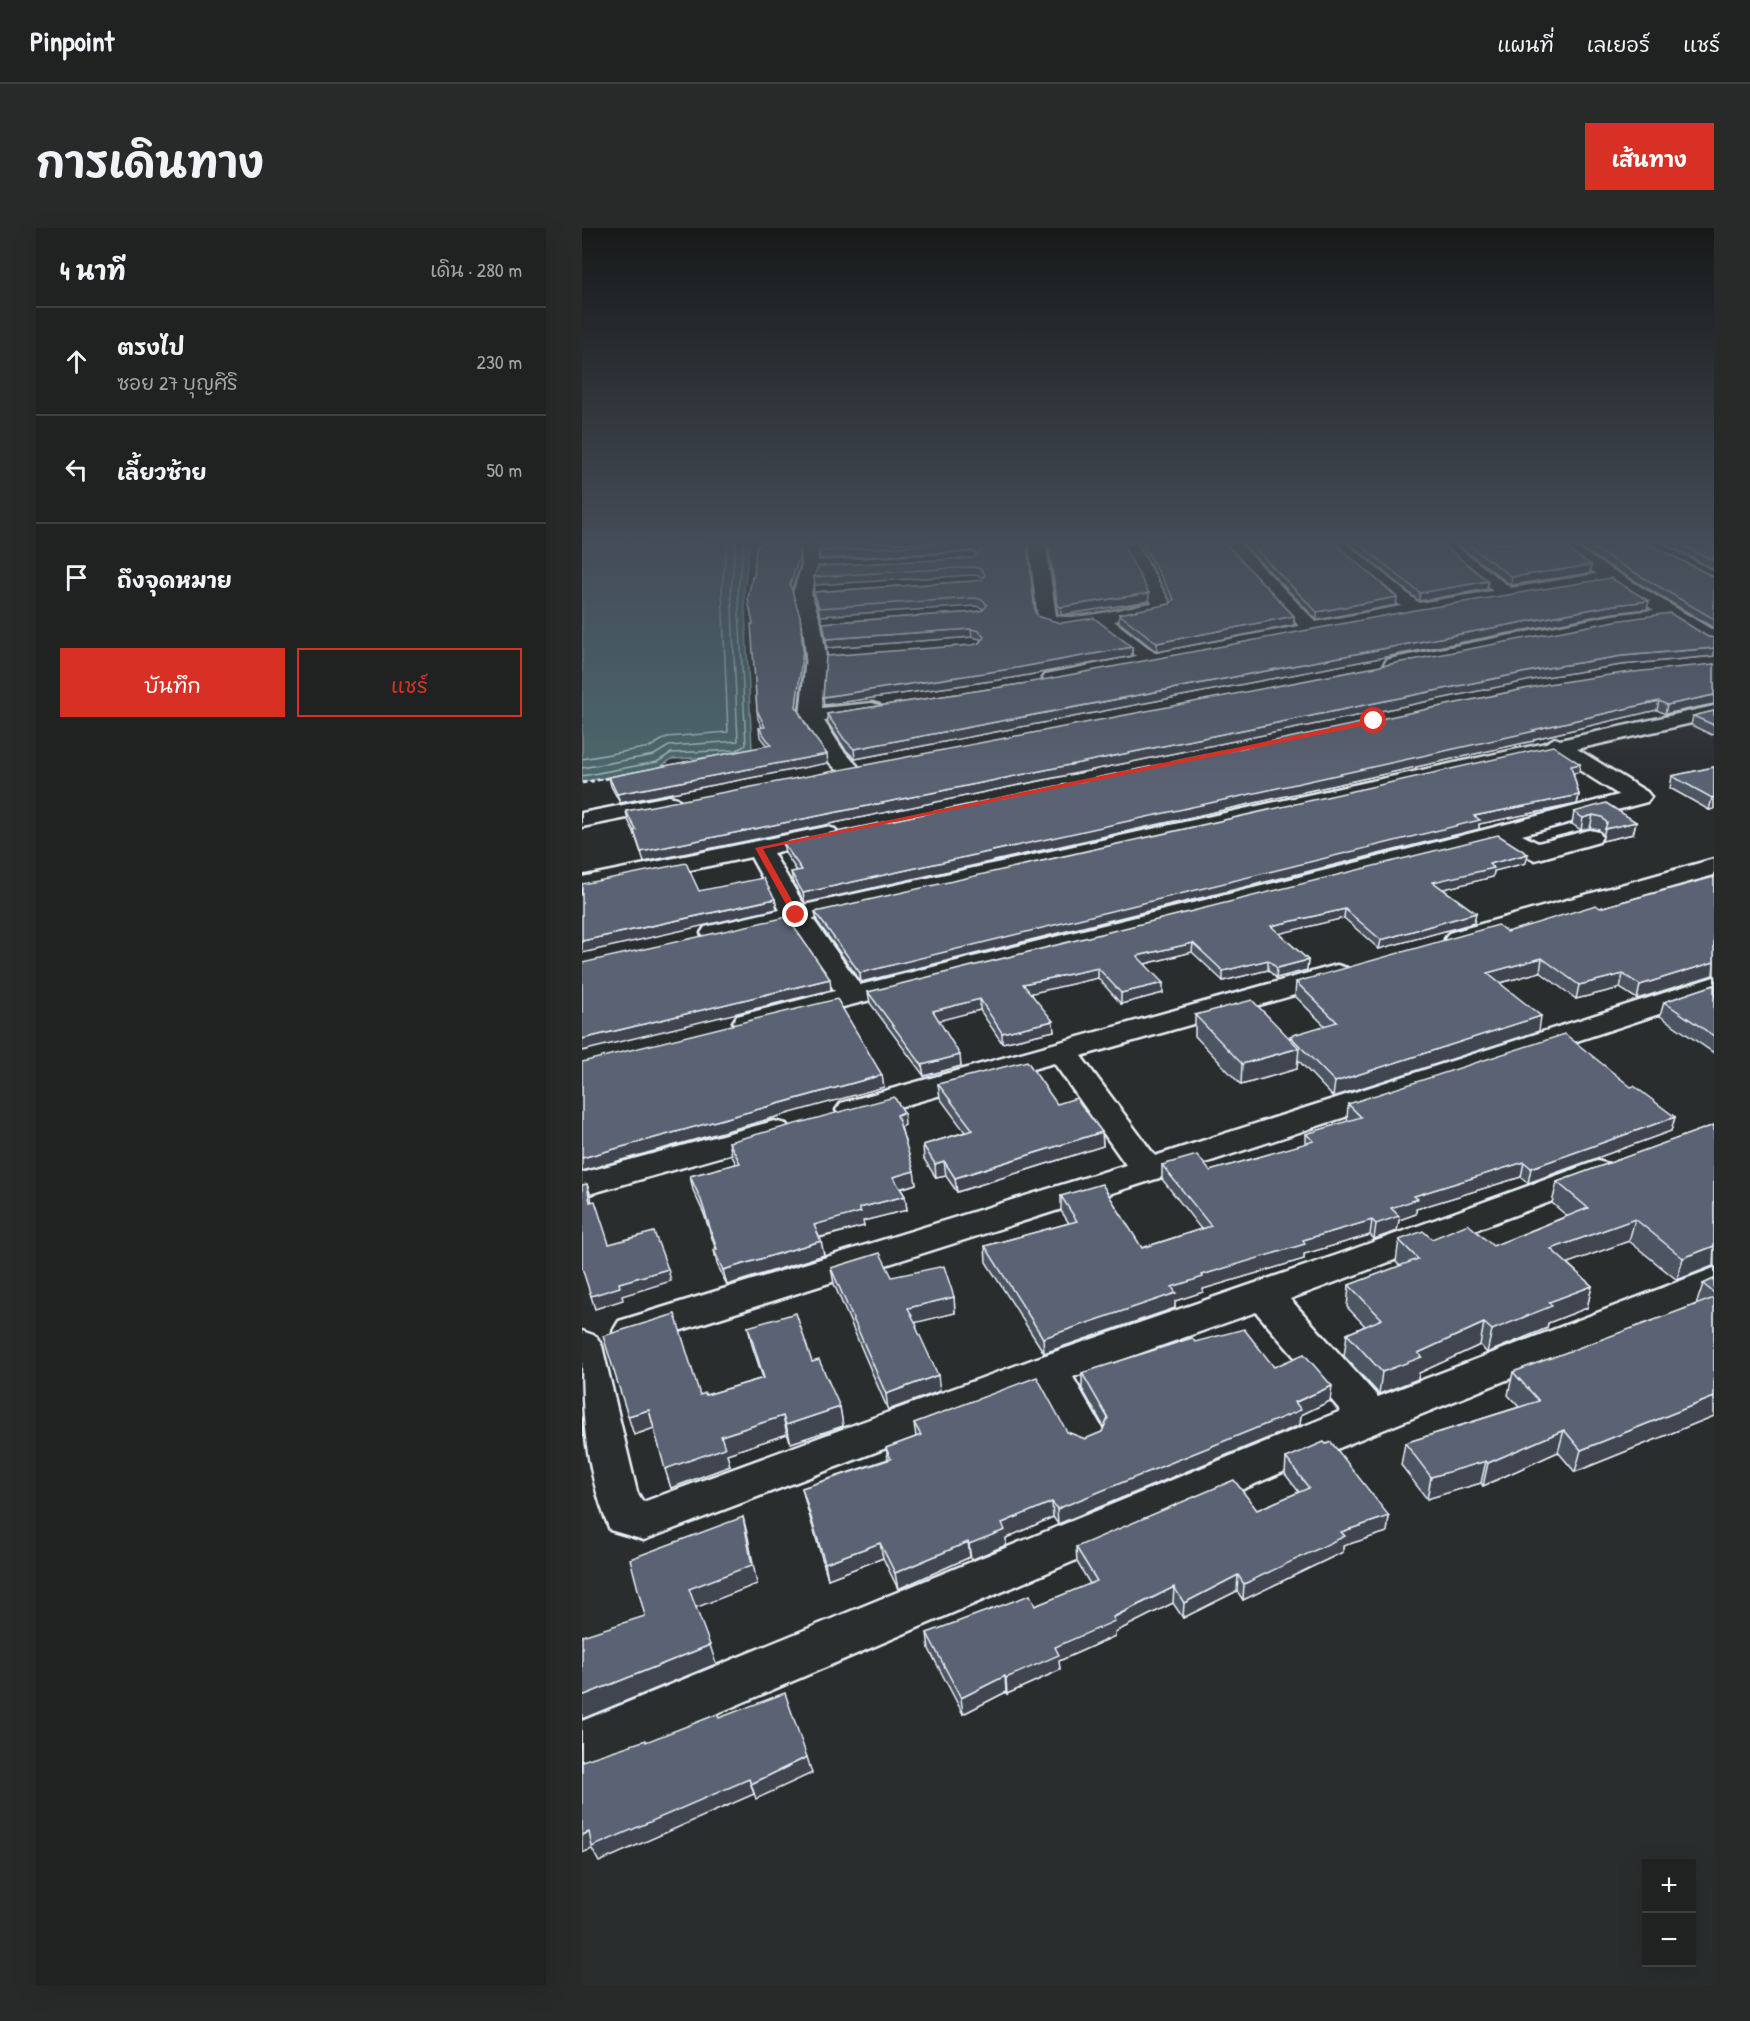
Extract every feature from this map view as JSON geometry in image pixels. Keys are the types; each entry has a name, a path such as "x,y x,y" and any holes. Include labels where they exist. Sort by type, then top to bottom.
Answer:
{"street":[{"path":"812,625 816,657 811,716 835,755 850,770"},
{"path":"1082,637 1103,625"},
{"path":"1108,625 1151,659"},
{"path":"1309,625 1312,628"},
{"path":"1034,682 1328,625"},
{"path":"1368,669 1593,625"},
{"path":"1692,625 1714,639"},
{"path":"816,657 838,656"},
{"path":"695,938 1555,746 1711,703"},
{"path":"811,716 892,707"},
{"path":"720,1029 1501,834 1639,797 1555,746"},
{"path":"827,774 872,765"},
{"path":"582,820 688,800"},
{"path":"582,885 844,831"},
{"path":"1501,834 1535,852 1590,837"},
{"path":"759,848 796,915 852,995"},
{"path":"1428,948 1714,867"},
{"path":"582,1185 1359,967"},
{"path":"1627,1160 1353,1263 1262,1293 1048,1370 644,1521 626,1517 615,1492 582,1346 1147,1170 1714,986"},
{"path":"1062,1052 1147,1170"},
{"path":"582,1746 1371,1418 1714,1281"},
{"path":"1262,1293 1371,1418"},
{"path":"1048,1370 1085,1435"}],"path":[{"path":"582,783 616,777"}],"water":[{"path":"582,625 746,625 752,749 739,756 672,759 659,768 582,782"}],"building":[{"path":"751,625 801,625 803,649 796,707 809,730 827,754 617,794 609,777 771,745 759,728 765,727 757,710"},
{"path":"823,625 1103,625 1132,647 1011,669 823,697 826,656 972,645 979,643 984,637 979,631 971,629 826,639"},
{"path":"1133,625 1248,625 1157,643"},
{"path":"1335,625 1508,625 854,749 844,739 827,714 1021,684"},
{"path":"1594,625 1689,625 1708,637 1714,638 1714,648 1622,656 1547,668 641,852 634,831 636,830 626,811"},
{"path":"1714,664 1714,695 1667,705 1659,701 1533,730 1535,731 803,893 791,872 802,870 783,843 1548,684 1623,673"},
{"path":"1714,711 1714,725 1693,716"},
{"path":"1553,746 1580,764 1571,766 1579,795 1474,816 1480,820 860,973 815,912"},
{"path":"1714,767 1714,797 1712,798 1672,776"},
{"path":"1606,803 1636,822 1605,829 1607,823 1602,817 1593,815 1583,818 1574,812"},
{"path":"1498,835 1528,854 1489,864 1494,868 1433,882 1476,913 1381,940 1345,909 1271,926 1308,960 1277,968 1268,960 1223,971 1193,943 1137,956 1163,983 1121,993 1098,968 1023,984 1053,1021 1002,1033 980,999 933,1011 960,1055 922,1065 868,992"},
{"path":"686,863 699,891 763,878 775,899 582,941 582,884"},
{"path":"1714,877 1714,962 1640,985 1623,974 1579,985 1542,958 1487,973 1541,1016 1335,1082 1290,1036 1337,1022 1296,982 1498,925 1507,932 1596,905 1600,908"},
{"path":"787,917 830,979 582,1039 582,963"},
{"path":"1714,985 1714,1036 1664,1002"},
{"path":"837,999 882,1075 582,1158 582,1062"},
{"path":"1252,1000 1299,1048 1242,1064 1195,1015"},
{"path":"1565,1034 1631,1087 1634,1086 1675,1117 1531,1168 1524,1162 1414,1196 1418,1199 1391,1208 1399,1216 1376,1224 1372,1220 1303,1240 1305,1244 1202,1275 1203,1277 1172,1287 1176,1293 1043,1338 985,1246 1077,1221 1061,1196 1102,1184 1142,1248 1211,1226 1162,1165 1197,1155 1210,1171 1314,1141 1306,1134 1361,1117 1348,1104"},
{"path":"1027,1061 1057,1104 1076,1098 1102,1132 955,1178 944,1161 935,1164 923,1145 973,1130 938,1084"},
{"path":"894,1097 904,1112 897,1115 914,1171 893,1177 905,1196 859,1208 861,1212 814,1225 821,1241 723,1270 714,1250 717,1249 701,1200 690,1176 740,1163 729,1142"},
{"path":"1714,1125 1714,1246 1683,1258 1635,1219 1551,1249 1592,1286 1549,1302 1552,1306 1492,1330 1484,1323 1418,1353 1422,1357 1382,1372 1347,1334 1382,1319 1349,1285 1418,1259 1399,1240 1423,1231 1432,1239 1468,1224 1493,1246 1588,1208 1557,1182"},
{"path":"587,1184 590,1202 595,1201 609,1244 654,1232 668,1269 619,1283 620,1287 591,1296 582,1268 582,1185"},
{"path":"880,1253 892,1277 944,1266 954,1297 908,1308 938,1375 886,1394 831,1268"},
{"path":"1714,1279 1714,1293 1703,1284"},
{"path":"1714,1298 1714,1397 1581,1450 1564,1430 1488,1463 1486,1461 1431,1477 1405,1443 1539,1401 1513,1372"},
{"path":"796,1313 812,1362 819,1360 840,1407 786,1425 783,1416 721,1436 725,1448 665,1469 649,1410 628,1416 603,1336 675,1314 700,1395 705,1393 706,1395 764,1378 748,1327"},
{"path":"1244,1329 1274,1367 1304,1354 1332,1386 1295,1402 1301,1410 1057,1509 1052,1502 1002,1523 1005,1530 969,1544 968,1542 895,1573 880,1543 825,1563 802,1488 891,1459 886,1448 921,1435 914,1423 1037,1377 1067,1432 1085,1439 1102,1432 1108,1418 1082,1373 1192,1338 1195,1342"},
{"path":"1324,1442 1326,1444 1331,1442 1389,1516 1341,1532 1345,1536 1244,1584 1238,1575 1184,1603 1174,1587 1113,1617 1115,1621 1055,1647 1059,1655 1006,1678 1005,1676 961,1698 927,1633 1030,1595 1035,1606 1097,1581 1076,1547 1234,1480 1257,1510 1309,1488 1286,1458"},
{"path":"743,1517 752,1565 689,1589 710,1645 582,1696 582,1636 645,1616 630,1559"},
{"path":"785,1693 807,1757 751,1784 749,1779 592,1847 589,1832 582,1835 582,1761 646,1740 646,1742 718,1714 719,1718"}],"route":[{"path":"796,915 759,848 1374,721"}]}
